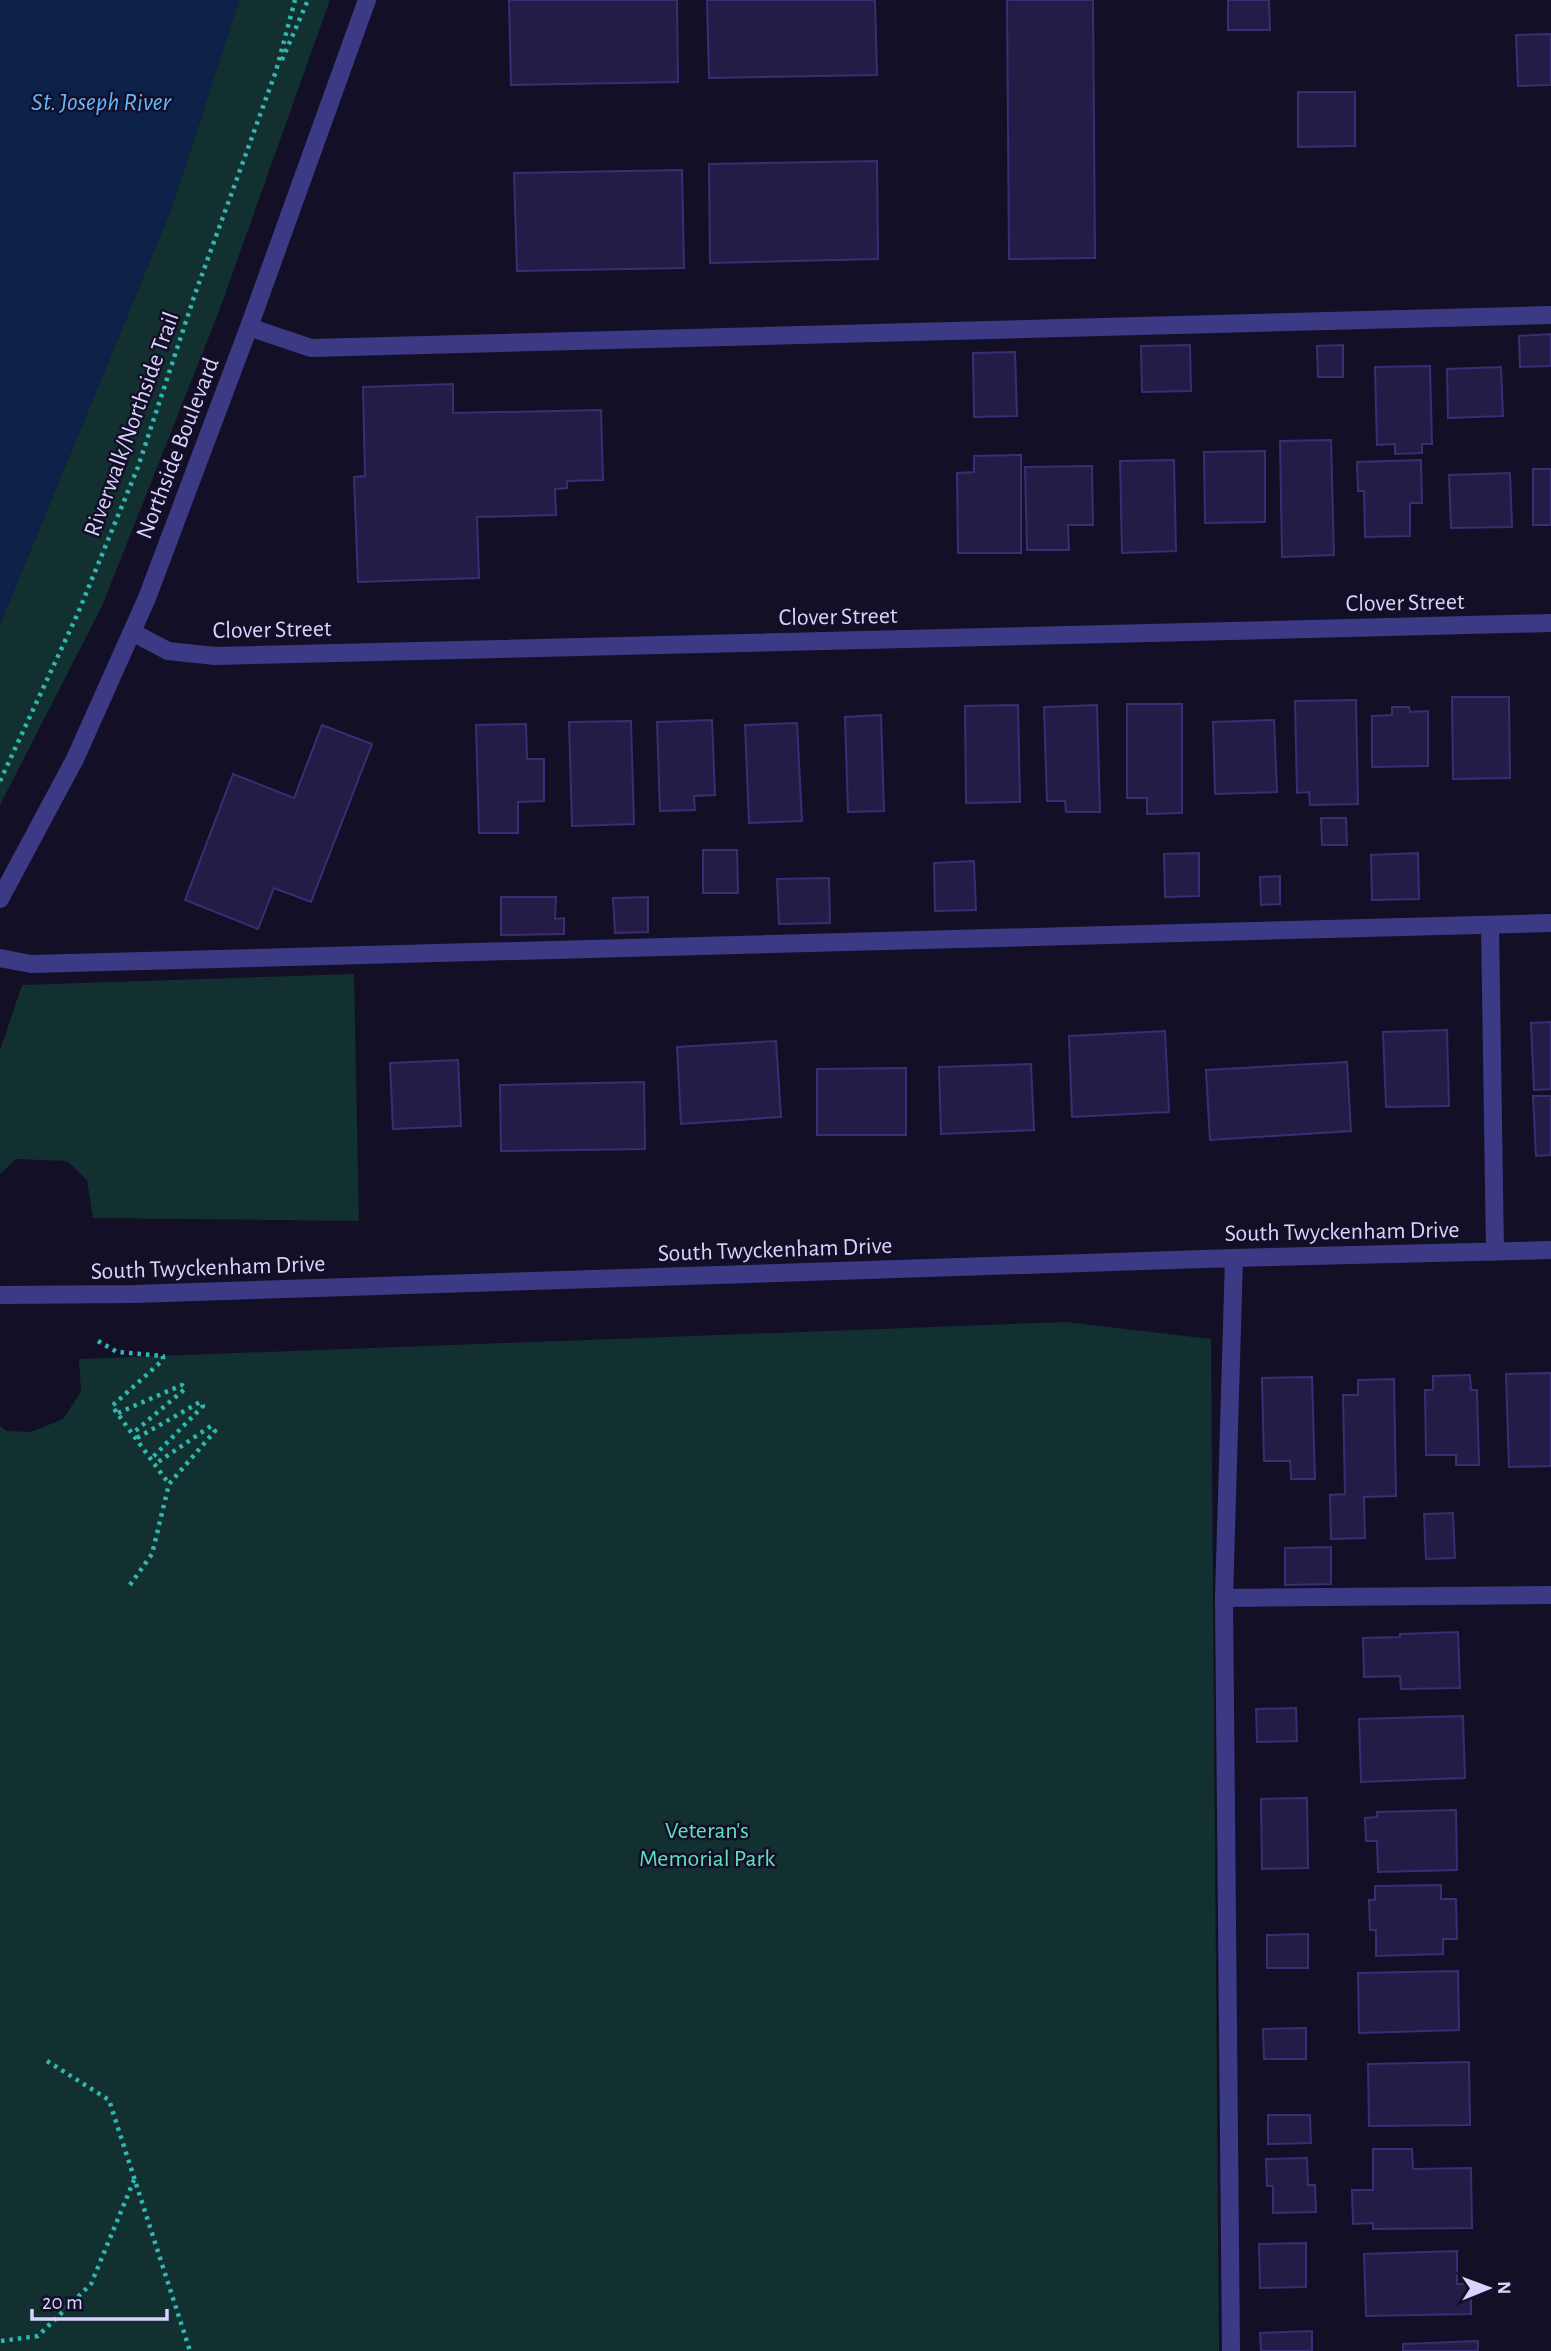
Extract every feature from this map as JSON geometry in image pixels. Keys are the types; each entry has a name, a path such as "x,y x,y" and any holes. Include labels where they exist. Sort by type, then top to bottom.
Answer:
{"street":[{"name":"Northside Boulevard","path":"0,899 75,759 148,598 367,0"},
{"path":"249,327 311,348 1551,315"},
{"name":"Clover Street","path":"132,632 168,650 215,656 1551,624"},
{"path":"0,958 31,964 1551,923"},
{"path":"1490,925 1495,1252"},
{"name":"South Twyckenham Drive","path":"0,1295 135,1294 1551,1250"},
{"path":"1231,2351 1224,1598 1234,1258"},
{"path":"1224,1598 1551,1595"}],"path":[{"name":"Riverwalk/Northside Trail","path":"276,71 295,0"},
{"name":"Riverwalk/Northside Trail","path":"0,781 78,613 138,467 195,294 276,71 308,0"},
{"path":"98,1341 117,1352 163,1356 163,1360 111,1406 169,1484"},
{"path":"118,1413 182,1385 185,1389 135,1436"},
{"path":"135,1436 200,1402 203,1406 153,1462"},
{"path":"130,1586 152,1554 169,1484 215,1431 211,1426 153,1462"},
{"path":"47,2061 110,2100 190,2351"},
{"path":"1,2341 38,2336 91,2284 135,2179"}],"green space":[{"path":"239,0 330,0 218,314 102,606 0,805 0,624 172,207"},
{"path":"354,974 359,1221 93,1218 87,1180 67,1161 16,1159 0,1174 0,1050 22,985"},
{"name":"Veteran's Memorial Park","path":"1066,1322 1211,1339 1219,2351 0,2351 0,1426 7,1431 31,1432 63,1419 81,1392 79,1359"}],"water":[{"name":"St. Joseph River","path":"0,0 239,0 172,207 0,624"}],"building":[{"path":"509,0 677,0 678,82 511,85"},
{"path":"707,0 875,0 877,75 709,78"},
{"path":"1007,0 1093,0 1095,258 1009,259"},
{"path":"1228,0 1269,0 1270,30 1228,30"},
{"path":"1551,34 1551,85 1518,86 1516,35"},
{"path":"1298,92 1355,92 1355,146 1298,147"},
{"path":"877,161 878,259 710,263 709,164"},
{"path":"682,170 684,268 517,271 514,173"},
{"path":"1551,334 1551,366 1520,367 1519,336"},
{"path":"1190,345 1191,391 1142,392 1141,346"},
{"path":"1343,345 1343,377 1318,377 1317,346"},
{"path":"1015,352 1017,416 974,417 973,353"},
{"path":"1430,366 1432,444 1422,444 1422,453 1395,454 1395,444 1377,445 1375,367"},
{"path":"1501,367 1503,416 1448,418 1447,369"},
{"path":"453,384 453,413 601,410 603,480 567,481 567,488 555,489 556,515 477,517 479,578 358,582 354,477 365,476 363,387"},
{"path":"1331,440 1334,555 1282,557 1280,441"},
{"path":"1265,451 1265,522 1205,523 1204,452"},
{"path":"1021,455 1021,553 958,553 957,473 974,472 974,456"},
{"path":"1174,460 1176,551 1122,553 1120,461"},
{"path":"1421,460 1422,503 1410,503 1410,536 1365,537 1364,491 1358,491 1357,462"},
{"path":"1092,466 1093,525 1068,525 1069,550 1027,550 1025,467"},
{"path":"1533,469 1551,469 1551,525 1533,525"},
{"path":"1510,473 1512,527 1451,528 1449,475"},
{"path":"1452,697 1509,697 1510,778 1453,779"},
{"path":"1356,700 1358,804 1310,805 1309,792 1297,793 1295,701"},
{"path":"1127,704 1182,704 1182,813 1147,814 1147,798 1127,798"},
{"path":"1018,705 1020,802 966,803 965,706"},
{"path":"1097,705 1100,812 1066,812 1065,801 1047,801 1044,707"},
{"path":"1392,707 1409,707 1410,712 1428,711 1428,766 1372,767 1372,716 1392,715"},
{"path":"881,715 884,811 848,812 845,717"},
{"path":"712,720 715,795 694,796 695,810 660,811 657,722"},
{"path":"1274,720 1277,792 1215,794 1213,722"},
{"path":"631,721 634,824 572,826 569,722"},
{"path":"797,723 802,821 749,823 745,725"},
{"path":"526,724 527,759 544,759 544,801 518,802 518,833 479,833 476,725"},
{"path":"322,725 372,744 311,902 274,888 258,929 185,900 233,774 294,798"},
{"path":"1321,818 1346,818 1347,845 1322,845"},
{"path":"703,850 737,850 738,893 703,893"},
{"path":"1199,853 1199,896 1165,897 1164,854"},
{"path":"1418,853 1419,899 1372,900 1371,855"},
{"path":"974,861 976,910 935,911 934,863"},
{"path":"1280,876 1280,904 1261,905 1260,877"},
{"path":"829,878 830,923 779,924 777,879"},
{"path":"501,897 556,897 555,919 564,918 564,934 501,935"},
{"path":"648,897 648,932 615,933 613,898"},
{"path":"1551,1022 1551,1089 1534,1090 1531,1023"},
{"path":"1447,1030 1449,1106 1386,1107 1383,1032"},
{"path":"1165,1031 1169,1112 1072,1117 1069,1036"},
{"path":"776,1041 781,1117 681,1124 677,1047"},
{"path":"458,1060 461,1126 393,1129 390,1063"},
{"path":"1347,1062 1351,1131 1210,1140 1206,1070"},
{"path":"1031,1064 1034,1130 941,1134 939,1067"},
{"path":"906,1068 906,1135 817,1135 817,1069"},
{"path":"644,1082 645,1149 501,1151 500,1085"},
{"path":"1533,1096 1551,1096 1551,1155 1536,1156"},
{"path":"1551,1373 1551,1466 1509,1467 1506,1374"},
{"path":"1470,1375 1471,1390 1477,1390 1479,1465 1456,1465 1456,1455 1426,1455 1425,1390 1433,1390 1433,1376"},
{"path":"1312,1377 1315,1479 1291,1479 1290,1461 1264,1461 1262,1378"},
{"path":"1394,1379 1396,1496 1364,1497 1365,1538 1331,1539 1330,1495 1345,1494 1343,1395 1358,1395 1358,1380"},
{"path":"1453,1513 1455,1558 1426,1559 1424,1514"},
{"path":"1331,1547 1331,1584 1285,1585 1285,1548"},
{"path":"1458,1632 1460,1688 1401,1689 1400,1676 1364,1677 1363,1638"},
{"path":"1296,1708 1297,1741 1257,1742 1256,1709"},
{"path":"1463,1716 1465,1778 1361,1782 1359,1719"},
{"path":"1307,1798 1308,1868 1262,1869 1261,1799"},
{"path":"1456,1810 1457,1870 1378,1872 1377,1841 1366,1841 1365,1818 1377,1817 1377,1812"},
{"path":"1441,1885 1441,1899 1456,1899 1457,1939 1443,1939 1443,1954 1376,1956 1376,1930 1370,1930 1369,1900 1375,1900 1375,1886"},
{"path":"1308,1934 1308,1968 1267,1968 1267,1935"},
{"path":"1458,1971 1459,2030 1359,2033 1358,1973"},
{"path":"1306,2028 1306,2059 1264,2059 1263,2029"},
{"path":"1469,2062 1470,2125 1369,2126 1368,2064"},
{"path":"1268,2115 1310,2115 1311,2143 1268,2144"},
{"path":"1373,2149 1412,2149 1413,2169 1471,2168 1472,2228 1373,2229 1373,2223 1353,2224 1352,2190 1373,2190"},
{"path":"1307,2158 1308,2185 1315,2185 1316,2212 1273,2213 1273,2186 1267,2186 1266,2159"},
{"path":"1306,2243 1306,2287 1260,2288 1259,2244"},
{"path":"1457,2251 1457,2284 1471,2284 1471,2314 1366,2316 1364,2254"},
{"path":"1312,2331 1312,2351 1261,2351 1260,2333"},
{"path":"1478,2341 1478,2351 1403,2351 1403,2344"}]}
